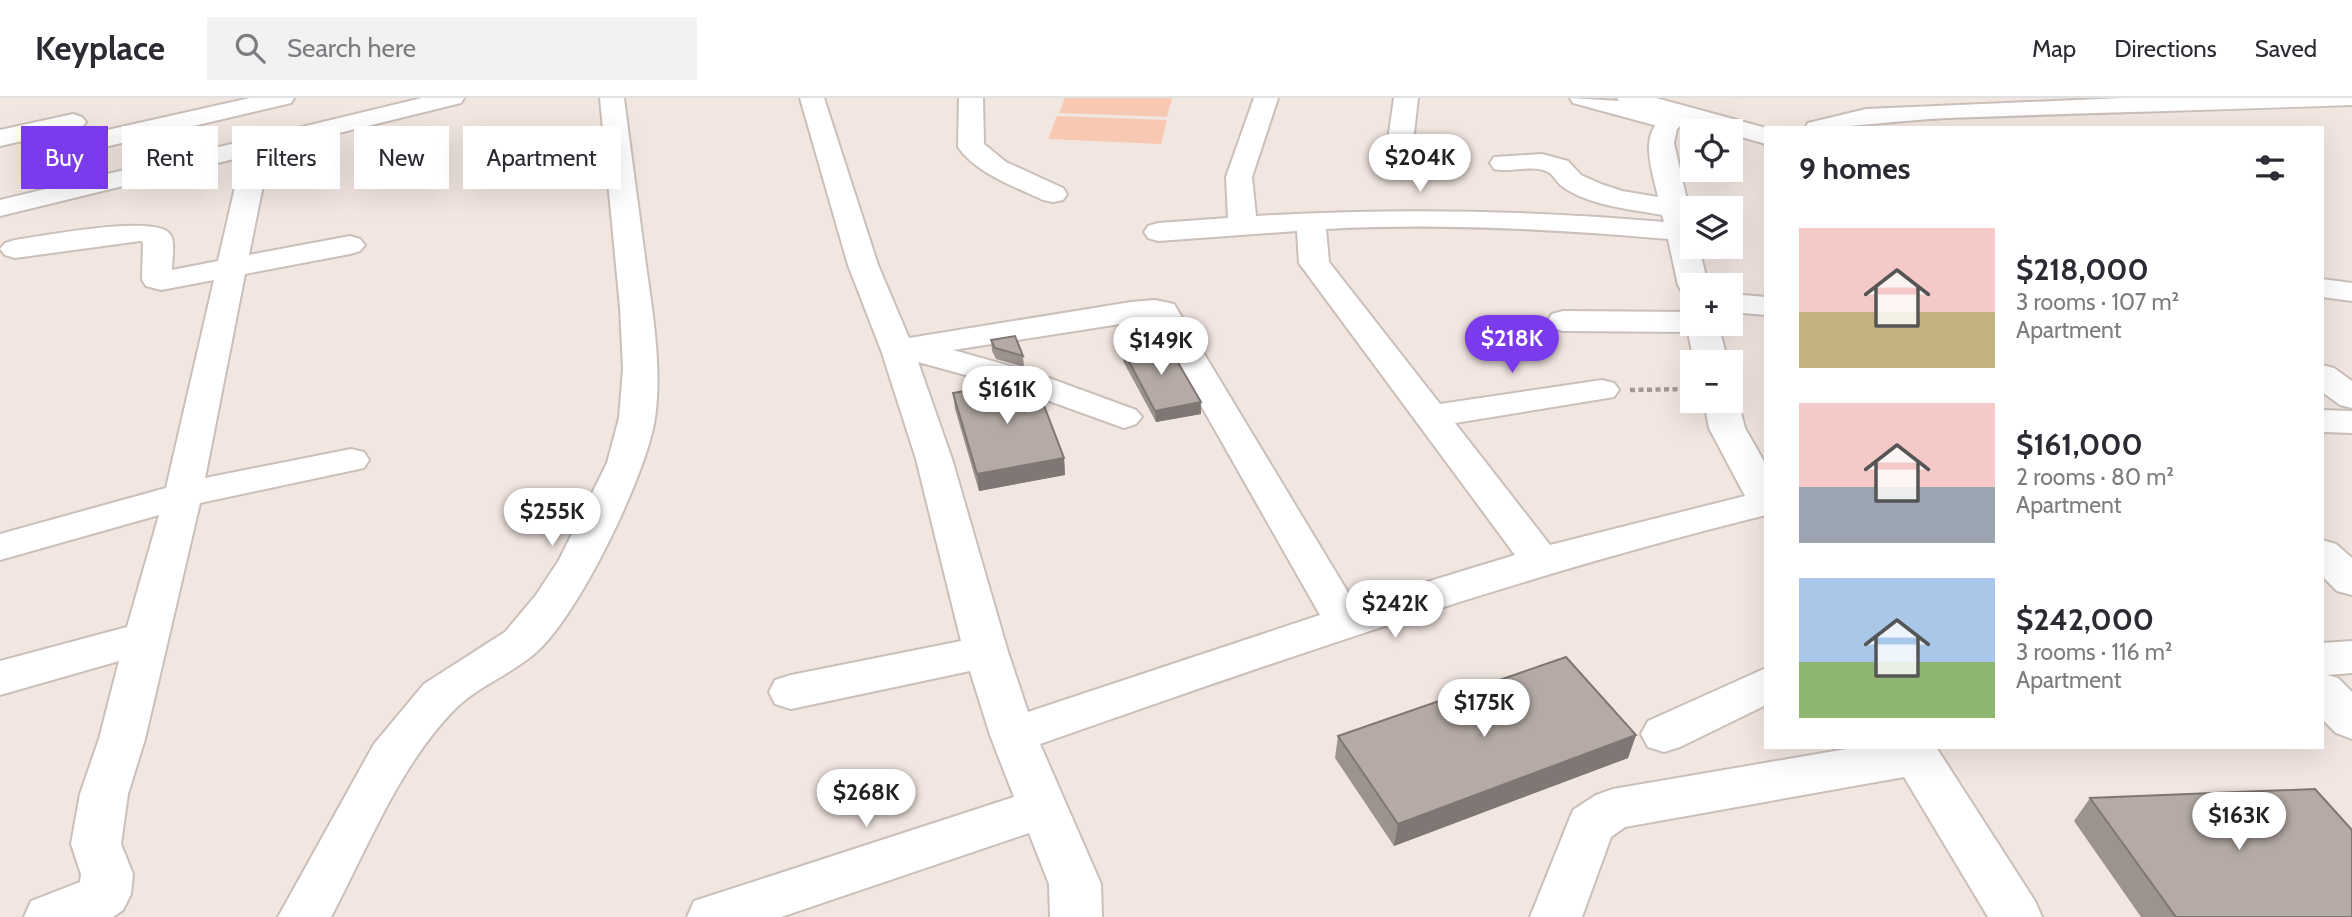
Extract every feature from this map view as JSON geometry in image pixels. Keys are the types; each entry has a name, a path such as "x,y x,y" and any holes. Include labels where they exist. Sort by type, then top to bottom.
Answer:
{"street":[{"path":"56,126 183,98"},
{"path":"334,126 452,98"},
{"path":"304,917 391,757 440,696 520,643 551,605 578,564 625,463 637,418 640,369 636,307 612,98"},
{"path":"812,98 863,265 897,350 934,459 986,652 1013,735 1075,884 1076,917"},
{"path":"971,98 971,147 997,168 1053,194"},
{"path":"1243,225 1239,177 1266,98"},
{"path":"1397,168 1406,98"},
{"path":"1582,98 1680,121"},
{"path":"1629,98 1680,121"},
{"path":"1848,98 1870,116"},
{"path":"1823,126 1844,119 1937,104 2352,98"},
{"path":"108,138 268,100"},
{"path":"1680,124 1660,134 1661,150 1690,273"},
{"path":"1743,132 1764,136"},
{"path":"0,138 21,134"},
{"path":"1743,143 1764,149"},
{"path":"0,208 232,150"},
{"path":"1503,163 1542,162 1559,167 1571,181 1591,190 1677,220"},
{"path":"50,917 91,903 105,894 107,874 96,844 104,794 122,739 183,495 248,189"},
{"path":"1158,232 1311,222 1677,220"},
{"path":"1311,222 1314,263 1542,562"},
{"path":"15,249 142,232 158,237 158,280 170,281 350,245"},
{"path":"2324,271 2352,275"},
{"path":"2324,288 2352,292"},
{"path":"1743,304 1764,306"},
{"path":"897,350 1131,311 1155,309 1163,312 1345,622"},
{"path":"1563,321 1680,322"},
{"path":"897,350 974,364 1040,383 1124,417"},
{"path":"2324,377 2352,398"},
{"path":"1430,416 1602,390"},
{"path":"1724,413 1727,428 1764,497"},
{"path":"2324,421 2352,422"},
{"path":"0,547 183,495 351,460"},
{"path":"1013,735 1345,622 1542,562 1764,501"},
{"path":"2324,555 2352,581"},
{"path":"0,678 146,638"},
{"path":"791,692 986,652"},
{"path":"2324,659 2352,657"},
{"path":"1664,734 1764,686"},
{"path":"2324,692 2352,720"},
{"path":"1556,917 1591,825 1613,809 1914,752 2016,917"},
{"path":"733,913 1042,808"}],"path":[{"path":"1602,390 1680,389"}],"shaded area":[{"path":"1065,98 1172,98 1167,117 1059,113"},
{"path":"1057,116 1167,120 1161,144 1048,139"}],"building":[{"path":"1015,336 1023,356 995,348 991,340"},
{"path":"1166,342 1201,402 1155,411 1123,350"},
{"path":"1006,373 1035,382 1064,458 977,474 953,393 1011,383"},
{"path":"1566,657 1636,735 1398,824 1338,736"},
{"path":"2315,789 2352,830 2352,917 2176,917 2090,798"}]}
